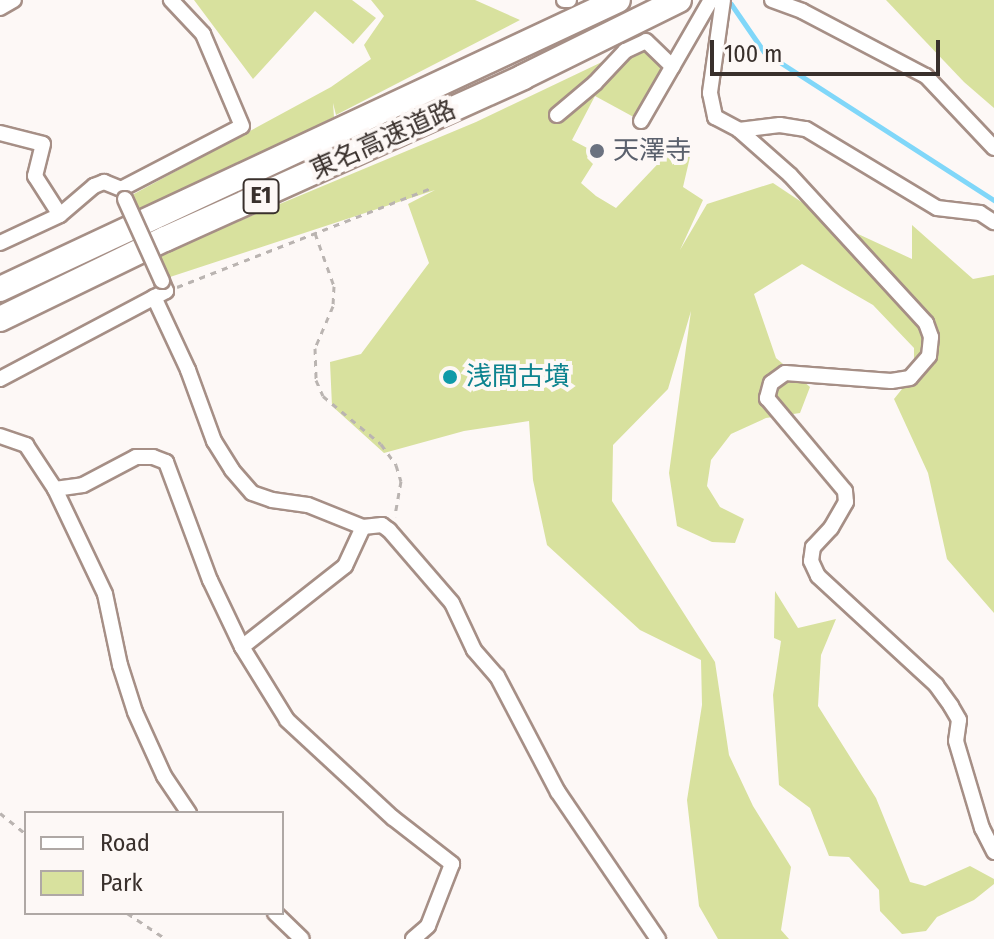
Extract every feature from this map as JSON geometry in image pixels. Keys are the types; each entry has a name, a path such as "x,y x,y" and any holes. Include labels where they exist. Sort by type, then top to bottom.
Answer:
{"highway":[{"name":"東名高速道路","path":"0,289 618,0"},
{"name":"東名高速道路","path":"0,319 165,239 523,77 679,0"}],"street":[{"path":"0,8 14,0"},
{"path":"123,194 242,126 203,34 171,0"},
{"path":"641,121 711,0"},
{"path":"723,0 710,106 715,117 739,130 790,175 926,323 931,337 929,356 910,378 891,381 785,373 771,383 767,398 845,491 846,502 831,528 813,547 811,561 818,576 936,685 951,706 959,720 956,741 982,828 994,852"},
{"path":"772,0 830,25 926,76 994,148"},
{"path":"557,115 595,83 625,51 646,41 673,67"},
{"path":"739,130 780,125 806,129 937,208 980,213 994,222"},
{"path":"0,133 43,144 35,176 60,215"},
{"path":"0,243 60,215 94,186 104,182 123,194 161,289 214,441 232,470 252,493 272,500 308,505 363,527 382,525 389,530 452,603 474,650 497,676 558,792 658,939"},
{"path":"0,379 161,289"},
{"path":"0,436 26,445 55,489 105,594 120,665 135,712 164,776 188,811"},
{"path":"55,489 83,485 136,457 153,457 166,462 210,580 242,647 287,720 393,818 452,864 428,926 413,939"},
{"path":"242,647 345,566 363,527"},
{"path":"277,915 302,939"}],"path":[{"path":"161,289 431,188"},
{"path":"315,233 334,286 333,306 315,348 316,380 323,396 381,444 396,465 401,481 397,511 389,530"},
{"path":"0,813 24,832"},
{"path":"130,915 166,939"}],"green space":[{"path":"194,0 352,0 376,18 353,44 315,11 253,79"},
{"path":"371,0 475,0 520,20 336,115 333,103 334,117 138,214 132,195 331,87 371,59 364,45 384,16"},
{"path":"886,0 994,0 994,108 964,82"},
{"path":"646,41 671,71 641,121 595,96 572,140 591,150 587,158 593,164 581,183 596,196 616,208 670,151 690,157 683,187 703,200 680,250 707,204 773,183 830,221 912,259 912,225 973,279 994,275 994,613 947,559 928,473 894,399 914,374 914,348 873,305 802,264 754,294 776,358 810,387 800,413 766,418 731,434 711,460 707,486 720,507 744,519 735,543 712,542 677,526 669,473 691,311 668,389 613,445 612,501 715,662 729,755 753,806 791,867 781,930 789,939 718,939 699,906 687,800 702,705 701,660 640,630 547,545 533,480 529,421 464,431 384,453 332,406 330,362 361,354 429,263 408,204 435,190 170,277 158,255 476,122"},
{"path":"775,591 798,628 836,619 821,655 818,706 876,798 910,882 925,886 970,866 994,879 994,884 974,900 937,917 926,931 902,934 880,911 879,890 849,857 829,856 810,808 779,785 773,695 781,641 774,638"}],"waterway":[{"path":"731,4 764,52 994,200"}],"place":[{"name":"天澤寺","path":"597,151"},
{"name":"浅間古墳","path":"450,377"}]}
